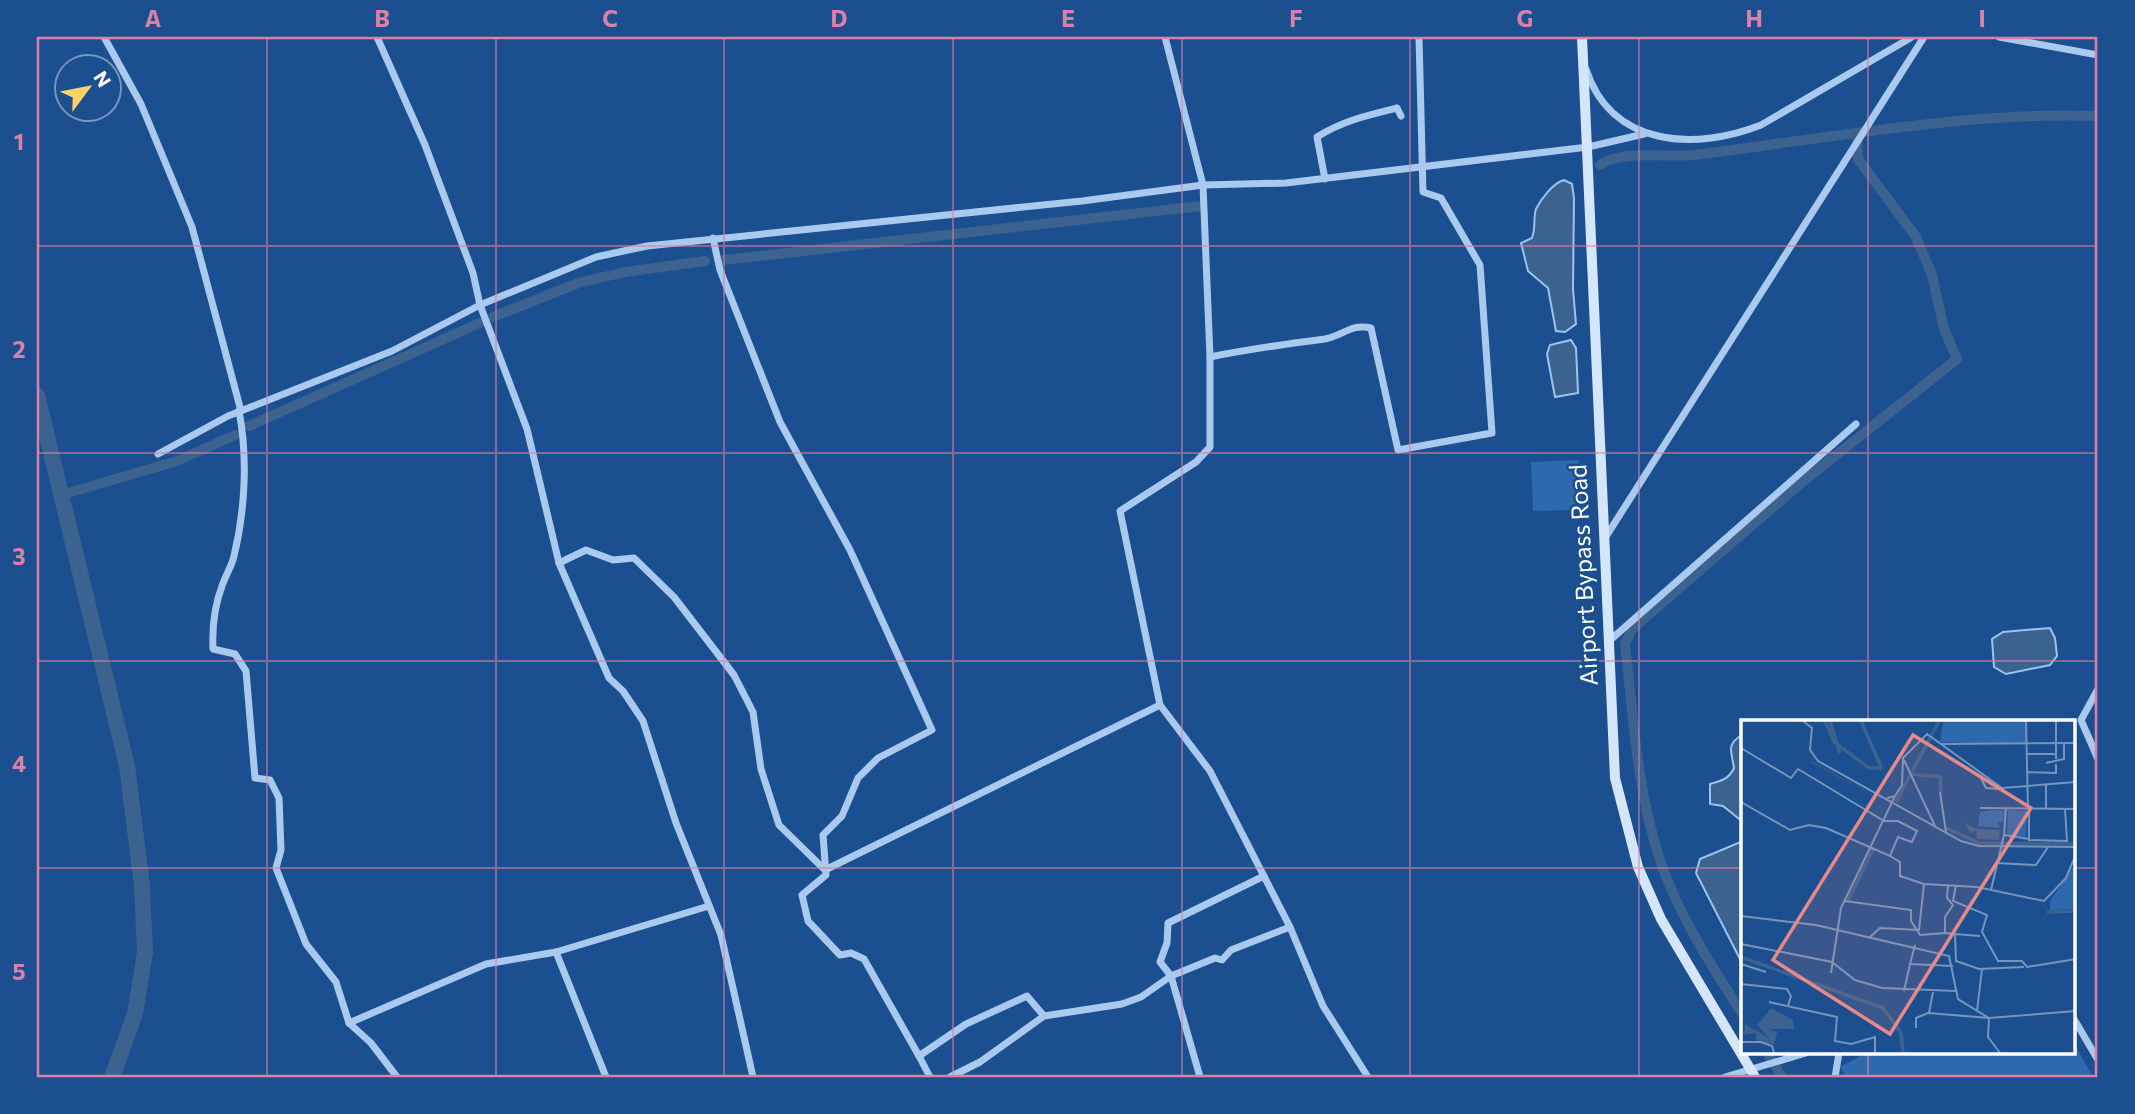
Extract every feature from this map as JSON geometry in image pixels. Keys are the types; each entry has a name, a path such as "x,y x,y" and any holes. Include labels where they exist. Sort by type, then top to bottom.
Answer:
{"street":[{"path":"104,37 141,104 192,227 240,411 243,431 239,531 234,559 211,619 213,649 235,654 246,671 256,778 270,780 279,798 281,850 276,868 306,944 336,982 349,1023 371,1043 397,1077"},
{"path":"377,37 425,145 473,273 480,305 527,429 559,563 609,678 623,691 643,721 676,823 721,935 753,1077"},
{"path":"1165,37 1203,185 1210,356 1210,447 1196,462 1120,511 1160,705 1210,771 1290,927 1323,1006 1368,1077"},
{"path":"1210,356 1278,343 1329,339 1348,328 1371,328 1398,450 1492,433 1480,265 1441,198 1425,194 1421,166 1419,37"},
{"name":"Airport Bypass Road","path":"1582,37 1615,778 1638,867 1661,919 1741,1053"},
{"path":"158,454 240,411 392,351 480,305 596,257 646,246 713,238 1082,201 1203,185 1325,179 1588,147 1644,134 1707,138 1744,132 1912,37"},
{"path":"1603,541 1924,37"},
{"path":"1999,37 2098,55"},
{"path":"1584,60 1590,81 1610,112 1644,134"},
{"path":"1325,179 1317,137 1335,126 1367,115 1397,108 1401,116"},
{"path":"713,238 720,270 780,422 850,550 932,730 878,758 858,778 842,816 822,835 826,875 802,895 808,921 840,955 851,953 864,959 930,1077"},
{"path":"1608,642 1856,424"},
{"path":"559,563 586,551 613,561 634,558 665,587 734,675 752,712 761,769 779,825 825,870"},
{"path":"2098,689 2081,720 2098,759"},
{"path":"825,870 1160,705"},
{"path":"1200,1077 1171,976 1160,961 1167,943 1168,923 1264,876"},
{"path":"349,1023 386,1004 486,964 556,952 709,906"},
{"path":"950,1077 980,1062 1044,1016 1122,1004 1141,997 1171,976 1215,958 1222,960 1231,950 1290,927"},
{"path":"556,952 606,1077"},
{"path":"919,1056 966,1024 1027,996 1044,1016"},
{"path":"2076,1022 2098,1060"},
{"name":"Airport Bypass Road","path":"1742,1054 1753,1073"},
{"path":"1725,1077 1753,1073 1802,1054"},
{"path":"1835,1077 1839,1054"}],"shaded area":[{"path":"1564,180 1572,184 1574,198 1573,289 1576,324 1565,332 1556,331 1548,288 1528,271 1521,243 1532,238 1535,212 1541,201 1552,188"},
{"path":"1571,340 1576,348 1578,393 1555,397 1547,354 1550,345"},
{"path":"1579,460 1582,510 1533,511 1531,462"},
{"path":"2050,628 2055,638 2057,656 2050,665 2006,674 1994,667 1992,639 2003,632"},
{"path":"1741,736 1741,820 1723,806 1710,804 1710,784 1730,775 1734,768 1731,752 1734,741"},
{"path":"1741,842 1741,961 1696,873 1700,859"},
{"path":"2076,1047 2093,1077 1846,1077 1840,1067 1864,1054 2076,1054"}],"waterway":[{"path":"1600,165 1620,157 1694,155 1947,122 2098,116"},
{"path":"1741,1012 1686,920 1660,860 1641,780 1625,644 1632,629 1800,484 1957,359 1944,329 1932,275 1916,237 1858,159 1857,134"},
{"path":"724,260 1201,206"},
{"path":"493,317 578,283 625,272 705,261"},
{"path":"249,426 480,323"},
{"path":"37,395 127,766 142,886 145,952 135,1014 112,1077"},
{"path":"61,495 177,461 235,435"},
{"path":"1768,1054 1782,1077"}]}
